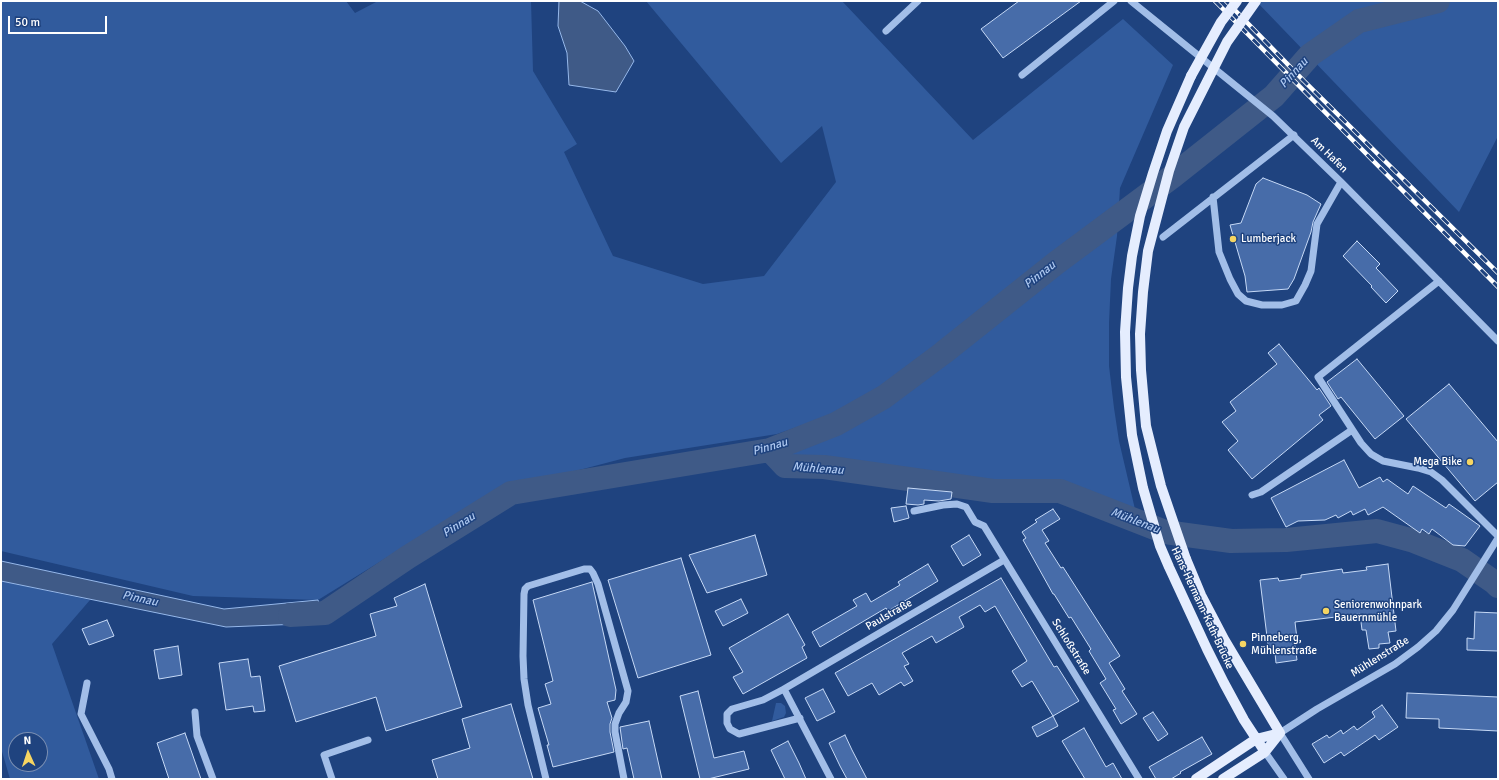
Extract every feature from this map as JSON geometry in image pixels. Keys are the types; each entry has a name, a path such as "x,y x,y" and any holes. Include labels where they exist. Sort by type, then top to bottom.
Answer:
{"main road":[{"name":"Hans-Hermann-Kath-Brücke","path":"1237,1 1221,22 1191,76 1167,131 1140,216 1128,288 1125,332 1126,377 1132,435 1143,488 1160,546 1207,649 1240,713 1265,752"},
{"name":"Hans-Hermann-Kath-Brücke","path":"1256,1 1227,42 1184,128 1169,171 1148,251 1140,334 1146,426 1160,486 1186,559 1201,595 1224,639 1280,733"},
{"name":"Mühlenstraße","path":"1196,779 1256,739 1280,733"},
{"name":"Mühlenstraße","path":"1224,779 1265,752 1280,733"}],"street":[{"path":"886,31 918,1"},
{"path":"1022,75 1114,1"},
{"name":"Am Hafen","path":"1131,1 1273,116 1294,135 1498,341"},
{"path":"1163,237 1294,135"},
{"path":"1213,197 1219,252 1238,294 1246,301 1262,305 1282,305 1296,301 1311,271 1317,224 1341,182"},
{"path":"1439,281 1318,377 1352,430 1371,454 1383,461 1431,472 1442,480 1498,537"},
{"path":"1252,495 1262,492 1352,430"},
{"name":"Schloßstraße","path":"914,511 943,505 957,504 966,508 975,522 984,526 1139,779"},
{"name":"Mühlenstraße","path":"1280,733 1317,709 1395,664 1436,631 1453,610 1498,537"},
{"name":"Paulstraße","path":"800,718 739,734 730,729 727,723 727,714 732,709 763,700 784,689 1004,560"},
{"path":"546,779 528,704 524,679 524,594 525,589 528,586 584,569 590,570 593,573 598,584 628,691 626,702 619,713 615,724 615,732 624,779"},
{"path":"88,683 81,714 109,769 112,779"},
{"path":"784,689 831,779"},
{"path":"195,712 197,736 213,779"},
{"path":"1280,733 1310,779"},
{"path":"332,779 324,755 368,740"},
{"path":"1265,752 1284,779"}],"shaded area":[{"path":"1,1 346,1 355,13 378,1 531,1 533,71 577,144 564,152 613,256 703,284 764,276 836,182 822,126 781,163 646,1 842,1 973,140 1123,19 1173,65 1120,188 1117,236 1111,279 1109,366 1119,441 1138,522 1060,491 993,491 824,467 785,466 770,450 836,424 881,398 777,434 625,458 526,484 420,537 318,600 193,596 1,551"},
{"path":"1256,1 1498,1 1498,136 1459,212"},
{"path":"1,581 90,600 52,644 99,779 10,779 1,748"},
{"path":"776,703 781,703 785,706 786,713 784,717 772,721"}],"water":[{"path":"559,1 580,1 598,11 625,46 634,61 616,92 569,85 567,53 558,26"},
{"path":"1,561 224,609 318,600 325,623 226,627 1,581"}],"building":[{"path":"1019,1 1081,1 1003,58 981,29"},
{"path":"1263,178 1307,195 1321,204 1313,222 1311,232 1294,279 1288,289 1247,292 1245,276 1230,225 1241,223 1256,184"},
{"path":"1357,241 1380,264 1376,268 1398,291 1386,303 1343,256"},
{"path":"1279,344 1317,390 1319,388 1331,406 1319,415 1323,420 1252,479 1228,450 1238,441 1222,422 1236,411 1230,402 1277,364 1268,353"},
{"path":"1357,359 1404,416 1375,439 1341,397 1338,399 1327,382"},
{"name":"Mega Bike","path":"1449,384 1498,442 1498,482 1475,501 1406,419"},
{"path":"1344,460 1359,488 1380,477 1383,482 1387,479 1408,494 1413,486 1446,508 1449,504 1480,526 1465,546 1453,545 1432,529 1429,534 1422,529 1420,533 1383,507 1368,515 1365,509 1353,515 1351,511 1338,518 1336,515 1325,520 1298,521 1286,527 1271,498"},
{"path":"908,488 952,492 951,499 939,501 924,500 924,504 918,505 906,504"},
{"path":"906,506 909,518 894,522 891,508"},
{"path":"1053,509 1060,519 1042,530 1049,541 1045,543 1061,568 1063,567 1120,656 1109,663 1125,689 1122,691 1137,714 1121,724 1113,710 1116,709 1100,683 1106,679 1089,651 1091,649 1071,617 1069,618 1053,594 1023,540 1026,538 1022,532 1037,522 1035,520"},
{"path":"755,535 767,575 707,593 689,555"},
{"path":"969,535 981,555 963,566 951,546"},
{"path":"681,558 711,655 638,678 608,580"},
{"path":"928,564 938,581 888,611 886,608 820,647 812,632 857,606 853,600 866,593 871,602 900,585 898,582"},
{"name":"Seniorenwohnpark Bauernmühle","path":"1388,564 1396,631 1388,632 1390,643 1379,644 1379,648 1369,649 1366,630 1362,630 1360,614 1295,622 1297,639 1294,639 1297,660 1276,663 1275,653 1269,653 1260,580 1278,578 1279,581 1301,578 1301,575 1342,569 1343,573 1367,570 1366,567"},
{"path":"1001,578 1054,667 1057,666 1079,701 1053,716 1032,681 1022,687 1012,671 1027,661 995,606 985,612 980,605 959,617 964,627 936,643 932,636 902,653 909,664 904,666 913,681 904,686 901,682 879,695 872,683 848,696 835,673"},
{"path":"592,582 616,690 615,700 607,702 612,718 610,732 614,752 553,767 547,745 549,745 538,708 551,704 545,684 553,681 533,600"},
{"path":"425,584 462,707 386,731 376,697 296,722 279,666 376,636 370,614 397,606 394,598"},
{"path":"741,599 748,613 723,626 715,611"},
{"path":"1475,612 1498,613 1498,651 1467,650 1467,638 1474,639"},
{"path":"788,614 805,645 802,647 807,658 743,694 733,677 743,672 729,648"},
{"path":"107,620 114,636 89,645 82,629"},
{"path":"178,646 182,675 159,679 154,650"},
{"path":"248,659 251,677 260,676 265,711 254,712 253,706 226,710 219,663"},
{"path":"823,689 835,712 817,721 805,698"},
{"path":"698,691 714,758 744,751 749,769 708,779 700,779 680,696"},
{"path":"1407,693 1498,697 1498,731 1439,728 1439,719 1406,718"},
{"path":"511,704 533,779 438,779 432,760 470,748 462,719"},
{"path":"1382,705 1398,727 1379,740 1375,735 1344,756 1341,752 1324,763 1312,744 1327,735 1329,738 1341,730 1343,734 1354,726 1357,730 1375,717 1372,712"},
{"path":"1153,712 1168,734 1158,741 1143,718"},
{"path":"1053,716 1058,726 1037,737 1032,727"},
{"path":"649,721 662,779 634,779 627,748 623,749 620,727"},
{"path":"1084,728 1106,767 1113,763 1122,779 1085,779 1062,741"},
{"path":"185,733 201,779 169,779 157,743"},
{"path":"845,735 867,779 847,779 840,766 829,743"},
{"path":"1202,737 1212,754 1180,772 1181,773 1171,779 1156,779 1149,767"},
{"path":"788,741 806,779 785,779 771,750"}],"waterway":[{"name":"Pinnau","path":"290,615 325,613 408,557 511,493 770,450 836,424 884,397 943,353 1056,263 1173,176 1274,96 1310,55 1359,21 1438,1"},
{"name":"Mühlenau","path":"770,450 785,466 824,467 993,491 1060,491 1165,532 1231,541 1286,540 1377,531 1414,541 1462,560 1498,586"}],"railway":[{"path":"1215,1 1498,287"},
{"path":"1226,1 1304,81 1498,273"}],"place":[{"name":"Lumberjack","path":"1233,239"},
{"name":"Mega Bike","path":"1470,462"},
{"name":"Seniorenwohnpark Bauernmühle","path":"1326,611"},
{"name":"Pinneberg, Mühlenstraße","path":"1243,644"}]}
